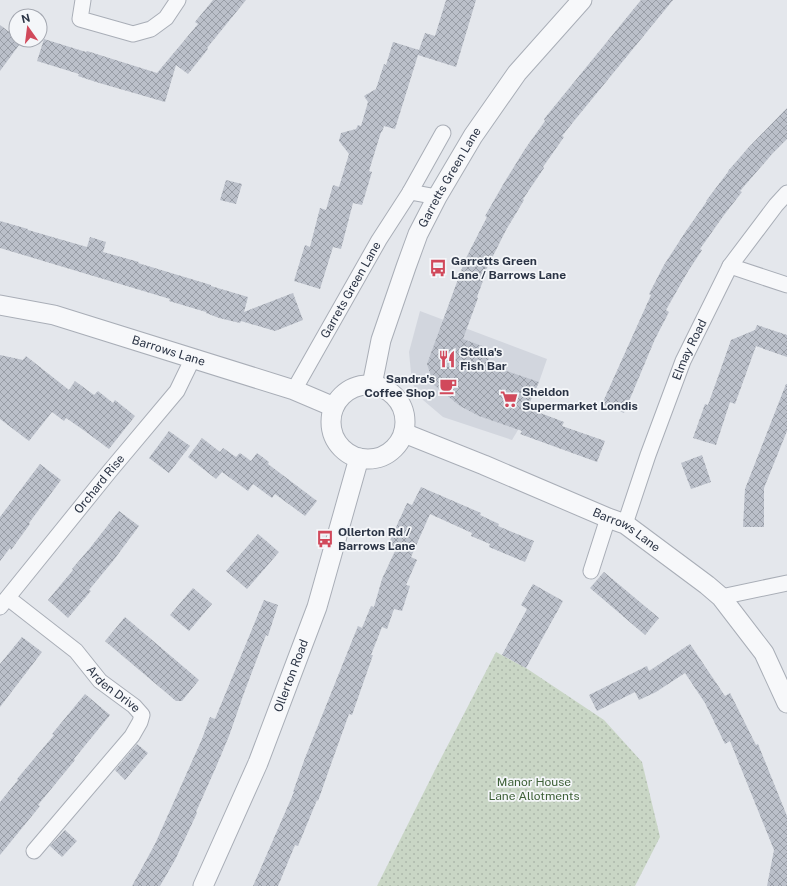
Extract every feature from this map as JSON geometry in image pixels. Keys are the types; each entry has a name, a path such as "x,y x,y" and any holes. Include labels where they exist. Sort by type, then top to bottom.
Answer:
{"street":[{"path":"83,0 80,19 133,34 151,29 166,18 178,0"},
{"name":"Garretts Green Lane","path":"372,385 381,340 406,267 418,234 437,196 473,136 518,73 582,0"},
{"name":"Garrets Green Lane","path":"294,390 379,240 410,192 443,133"},
{"path":"410,192 437,196"},
{"name":"Elmay Road","path":"591,571 617,522 648,455 683,362 730,266 776,205 787,193"},
{"path":"730,266 787,285"},
{"name":"Barrows Lane","path":"0,305 54,315 294,390 334,407"},
{"name":"Orchard Rise","path":"4,603 109,472 177,391 193,358"},
{"path":"358,386 380,386 388,390 399,400 406,418 404,433 397,446 386,455 374,459 359,458 349,454 338,444 332,432 331,419 334,407 347,392 358,386"},
{"name":"Barrows Lane","path":"404,433 484,464 617,522 708,585 721,597 764,653 787,703"},
{"name":"Ollerton Road","path":"203,886 258,763 317,607 359,458"},
{"path":"721,597 787,583"},
{"name":"Arden Drive","path":"4,603 76,651 100,681 134,706 142,715 140,722 132,736 34,851"}],"shaded area":[{"path":"420,311 547,359 539,382 518,430 512,440 443,417 423,400 412,383 409,352"}],"green space":[{"name":"Manor House Lane Allotments","path":"496,652 526,668 604,720 642,762 660,837 635,886 377,886"}],"building":[{"path":"213,0 246,0 188,74 176,65 165,102 96,82 78,76 79,74 37,61 41,48 48,48 48,40 157,73 198,24 195,22"},
{"path":"446,0 476,0 456,67 418,55 395,129 384,126 381,132 369,171 372,172 362,205 353,203 341,249 333,247 320,289 294,281 305,245 310,247 320,208 326,210 333,185 339,187 349,154 339,141 341,133 356,129 358,125 361,126 368,102 364,96 376,89 384,64 386,65 393,42 419,50 425,33 435,36"},
{"path":"641,0 673,0 562,136 564,137 523,199 524,200 506,230 482,278 484,278 477,297 478,298 463,339 493,350 486,364 539,382 527,408 564,422 562,426 605,441 597,462 520,434 522,431 479,416 460,406 434,385 427,364 465,260 487,217 485,216 504,183 525,149 545,121 544,119"},
{"path":"0,25 8,31 8,48 17,48 0,71"},
{"path":"787,108 787,139 740,191 742,192 700,249 702,250 666,310 669,312 655,339 624,413 602,404 651,295 649,294 664,265 706,201 728,171"},
{"path":"226,180 242,184 236,204 220,200"},
{"path":"0,221 87,247 90,237 106,242 103,252 248,297 244,312 293,293 303,320 275,331 241,321 240,323 219,318 206,312 169,301 170,299 0,248"},
{"path":"757,325 787,335 787,357 756,346 735,404 730,402 716,445 693,438 705,404 708,405 731,340 755,330"},
{"path":"0,355 23,360 26,356 69,390 75,381 94,395 98,391 113,403 115,400 135,416 109,449 66,418 64,421 52,412 29,441 0,419"},
{"path":"786,384 787,431 764,488 764,527 743,527 745,489"},
{"path":"169,431 190,446 169,473 149,458"},
{"path":"202,438 220,452 223,448 236,457 240,453 251,461 257,453 269,462 268,464 317,501 305,516 275,494 272,498 253,484 248,491 222,472 216,479 188,457"},
{"path":"702,455 711,482 691,489 681,463"},
{"path":"40,464 61,480 11,550 10,548 0,561 0,517"},
{"path":"421,487 481,513 480,515 499,524 498,526 534,541 525,562 489,547 490,544 471,536 472,533 430,514 411,557 417,560 406,585 410,586 402,611 394,609 387,629 382,627 371,655 373,655 352,715 349,714 318,801 317,800 298,846 295,845 278,886 253,886 294,792 305,758 358,626 362,628 371,606 374,607 382,579 395,551 387,547 407,503 412,505"},
{"path":"119,511 139,526 89,590 91,591 68,618 48,600"},
{"path":"258,534 279,552 247,589 226,571"},
{"path":"604,572 659,618 645,635 590,588"},
{"path":"533,584 563,601 526,668 502,655 527,609 521,605"},
{"path":"193,588 212,604 189,631 170,615"},
{"path":"264,600 278,605 268,636 266,635 229,736 196,812 197,813 175,860 160,886 132,886 155,844 202,739 210,717 215,719"},
{"path":"125,617 199,680 182,701 176,701 105,641"},
{"path":"22,637 42,652 0,707 0,664"},
{"path":"690,644 725,696 730,693 756,745 758,744 787,816 787,886 767,886 774,850 730,741 725,744 705,703 685,673 656,692 639,700 635,692 597,711 589,695 647,666 649,671"},
{"path":"85,694 110,715 0,855 0,802"},
{"path":"137,744 148,753 125,780 115,770"},
{"path":"65,830 77,841 62,857 50,846"}],"place":[{"name":"Garretts Green Lane / Barrows Lane","path":"438,268"},
{"name":"Stella's Fish Bar","path":"447,359"},
{"name":"Sandra's Coffee Shop","path":"448,386"},
{"name":"Sheldon Supermarket Londis","path":"509,399"},
{"name":"Ollerton Rd / Barrows Lane","path":"325,539"}]}
